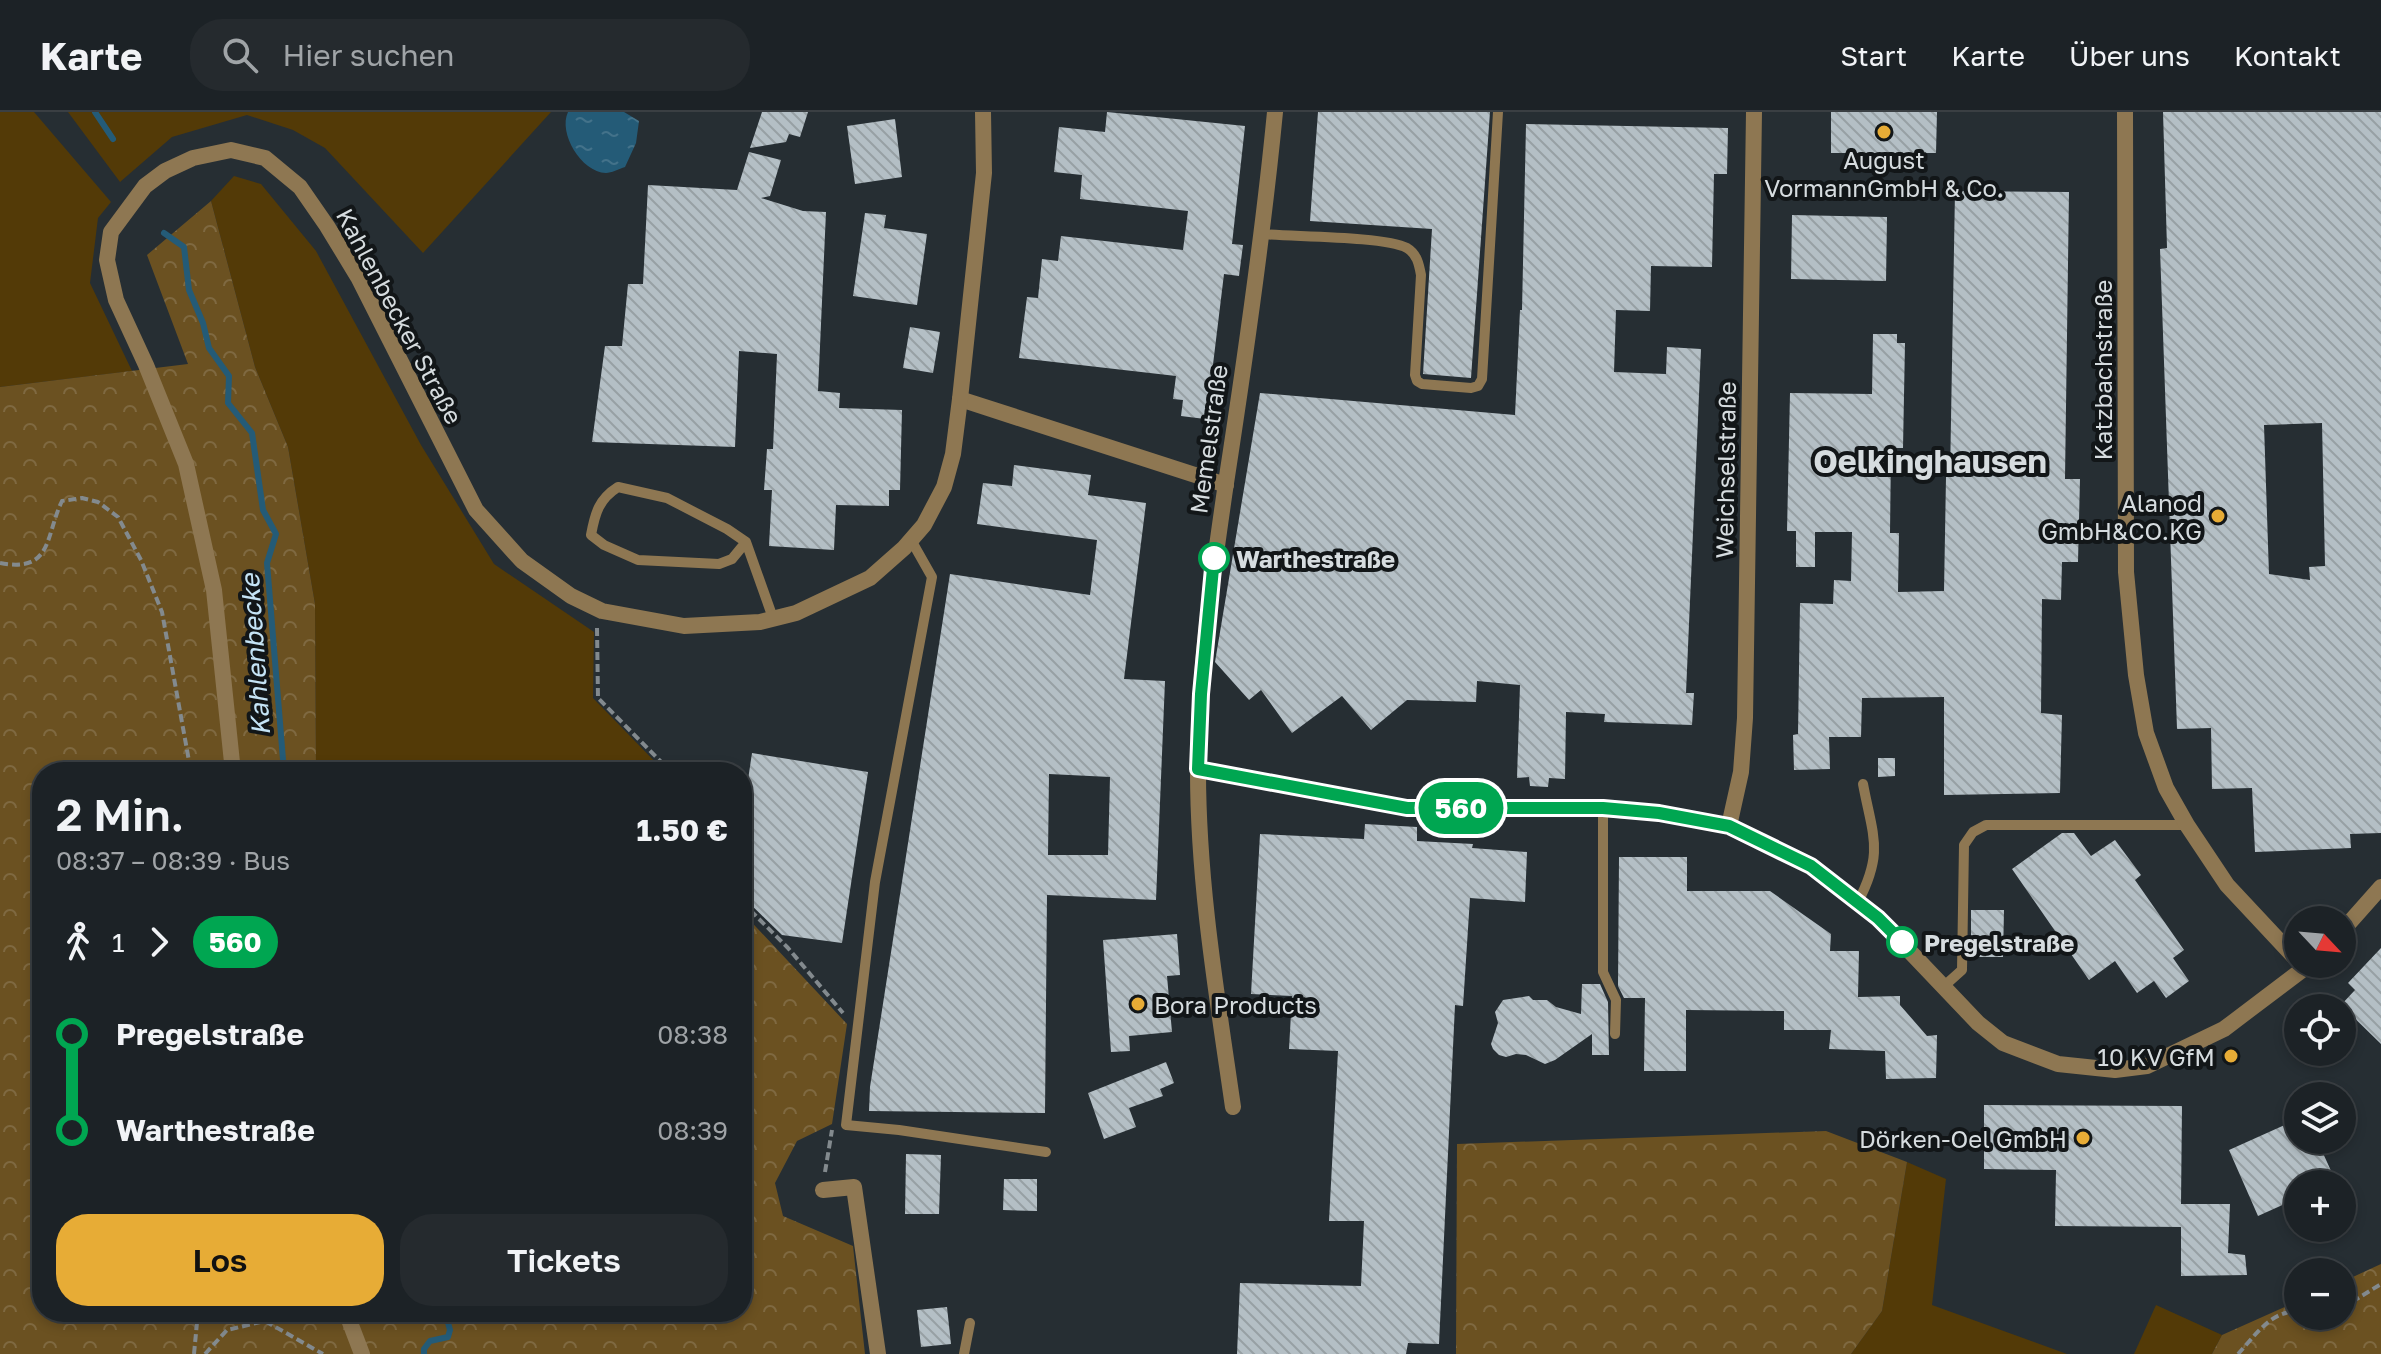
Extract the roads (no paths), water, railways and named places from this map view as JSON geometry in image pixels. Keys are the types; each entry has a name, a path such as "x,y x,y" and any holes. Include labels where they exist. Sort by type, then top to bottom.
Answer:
{"street":[{"name":"Kahlenbecker Straße","path":"232,762 214,590 186,464 116,300 107,260 111,232 145,186 165,171 193,158 231,150 265,158 300,187 358,277 476,510 522,561 571,596 602,611 684,626 732,624 796,613 870,578 924,525 944,487 953,454 984,173 983,112"},
{"name":"Memelstraße","path":"1233,1107 1200,859 1198,769 1201,694 1211,575 1262,234 1275,112"},
{"name":"Weichselstraße","path":"1729,826 1741,772 1745,718 1754,112"},
{"name":"Katzbachstraße","path":"2125,112 2126,572 2136,675 2146,733 2166,788 2187,825 2227,885 2284,945"},
{"path":"960,399 1226,485"},
{"path":"1198,769 1407,808 1603,808 1659,813 1729,826 1811,866 1858,902 1902,942 1978,1023 2003,1043 2058,1064 2115,1070 2147,1066 2224,1029 2287,978"},
{"path":"2356,915 2381,887"},
{"path":"823,1190 854,1187 878,1354"},
{"path":"350,1322 362,1354"}],"lane":[{"path":"1262,234 1393,243 1406,248 1418,259 1421,275 1417,381 1434,385 1478,386 1482,379 1498,112"},
{"path":"746,542 732,559 719,564 638,560 604,545 591,535 603,496 618,487 667,498 746,542 773,618"},
{"path":"911,540 932,577 875,882 846,1125 1046,1152"},
{"path":"1858,902 1870,878 1876,851 1863,784"},
{"path":"1603,808 1603,972 1616,1000 1615,1034"},
{"path":"1943,987 1962,970 1964,845 1973,832 1986,825 2187,825"},
{"path":"964,1354 970,1323"}],"water":[{"path":"568,112 624,112 639,121 636,143 625,167 606,173 597,171 580,159 566,130"}],"waterway":[{"name":"Kahlenbecke","path":"95,112 113,139"},
{"name":"Kahlenbecke","path":"164,233 184,247 189,290 203,323 209,348 229,376 228,403 252,433 263,510 276,534 267,563 283,762"},
{"name":"Kahlenbecke","path":"424,1354 430,1341 448,1337 448,1322"}],"place":[{"name":"August VormannGmbH & Co.","path":"1884,132"},
{"name":"Alanod GmbH&CO.KG","path":"2218,516"},
{"name":"Warthestraße","path":"1214,558"},
{"name":"Pregelstraße","path":"1902,942"},
{"name":"Bora Products","path":"1138,1004"},
{"name":"10 KV GfM","path":"2231,1056"},
{"name":"Dörken-Oel GmbH","path":"2083,1138"}],"district":[{"name":"Oelkinghausen","path":"1930,461"}]}
